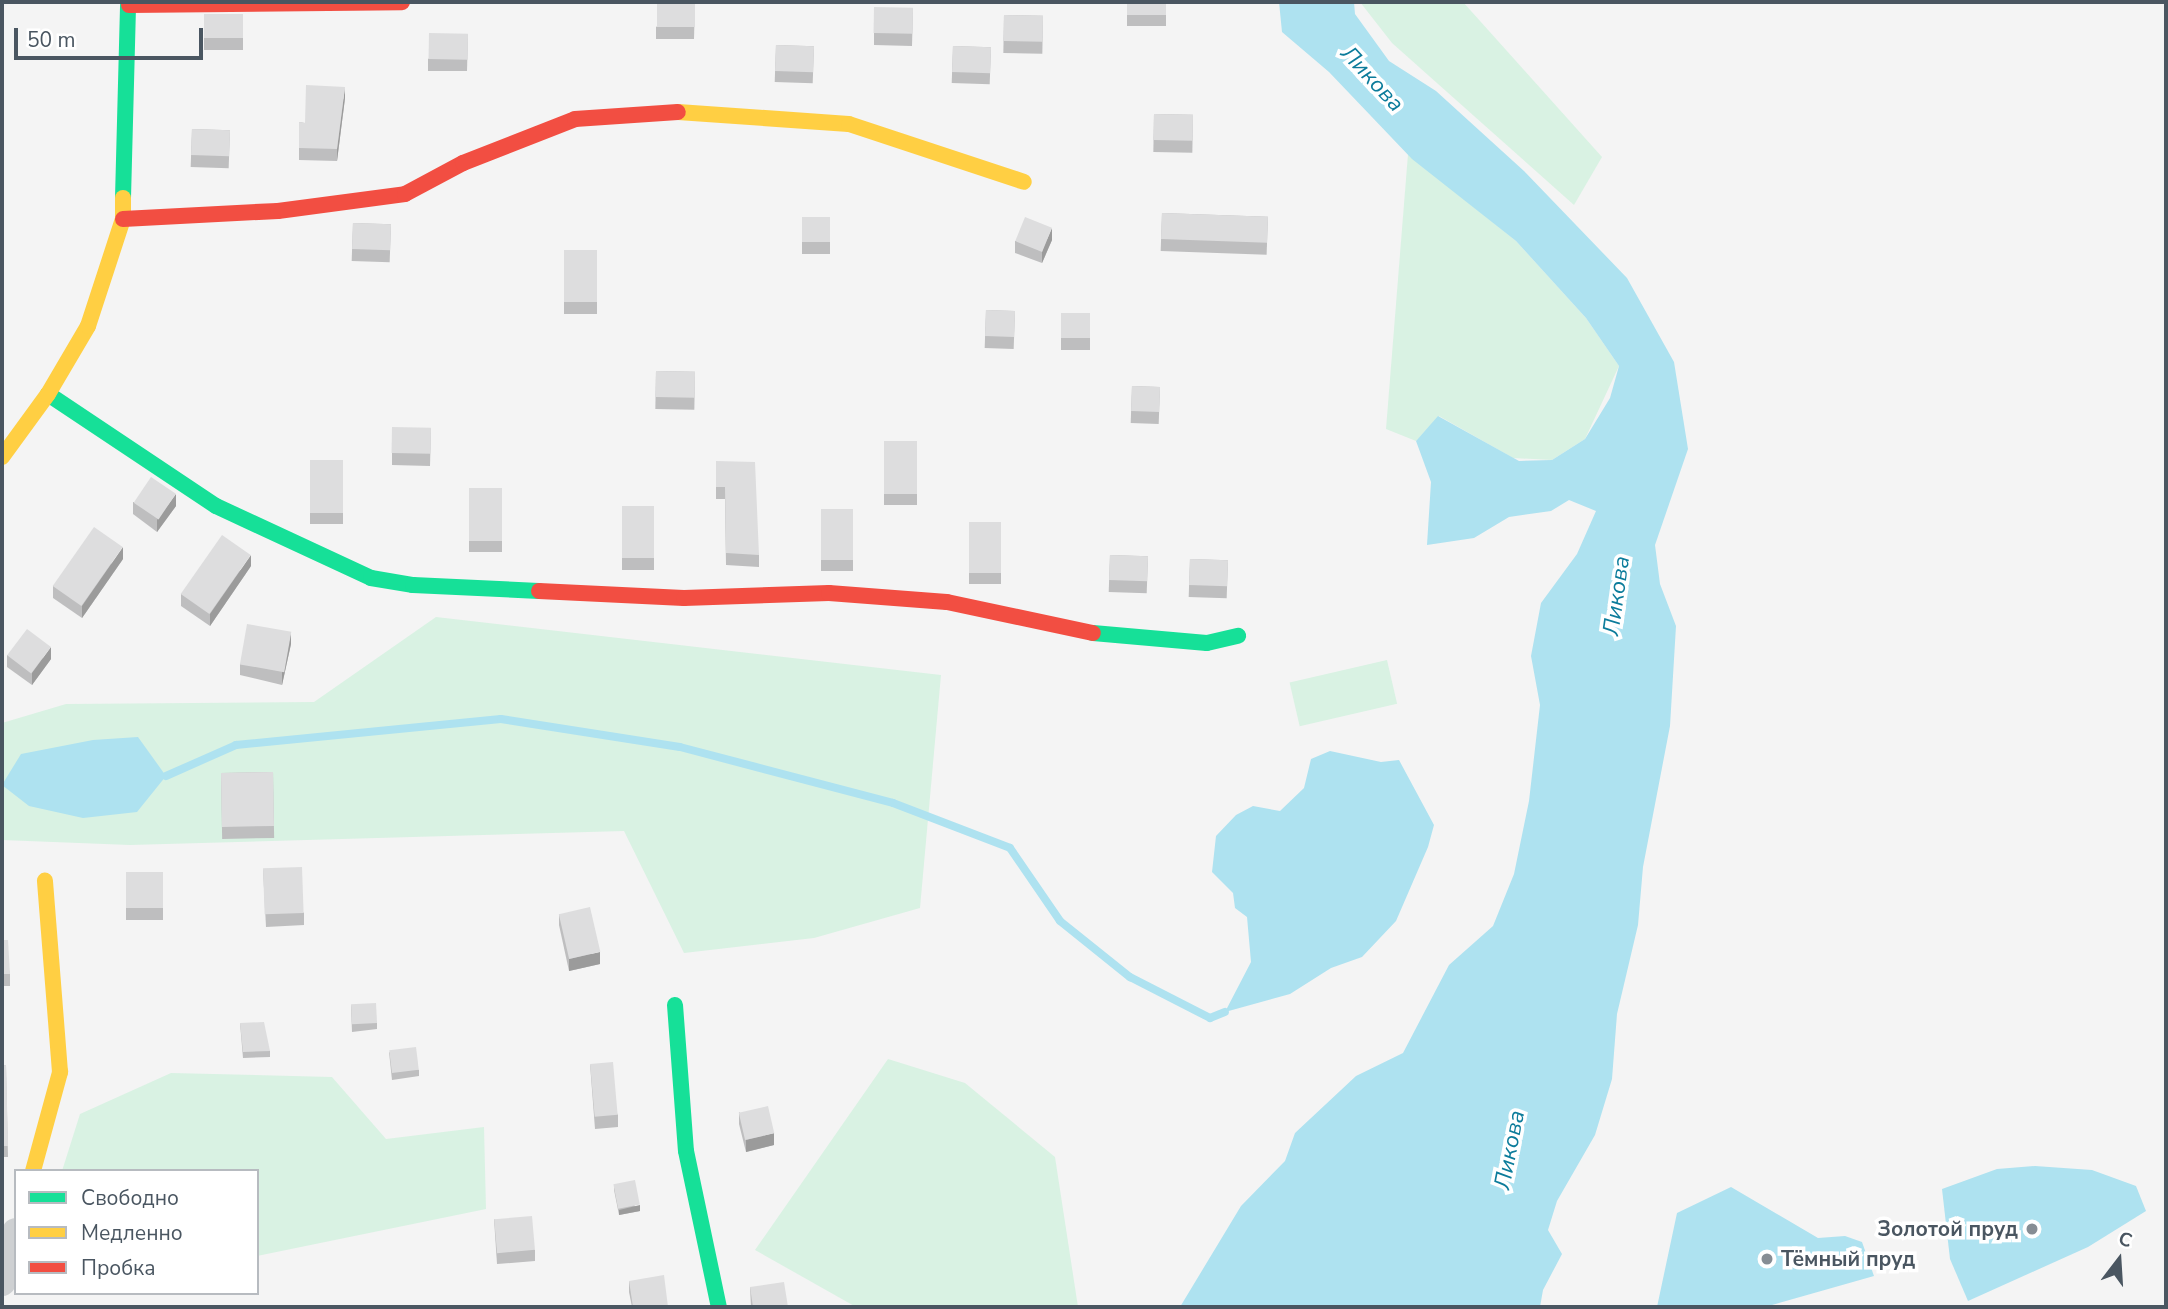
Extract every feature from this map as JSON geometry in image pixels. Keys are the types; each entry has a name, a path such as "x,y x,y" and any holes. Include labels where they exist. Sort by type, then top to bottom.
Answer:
{"street":[{"path":"2,457 48,394 88,326 123,219 129,3 402,2"},
{"path":"123,219 278,211 405,194 463,163 575,119 675,112 849,124 1024,181"},
{"path":"48,394 216,506 371,578 412,586 684,598 829,593 947,602 1107,636 1207,643 1238,636"},
{"path":"34,1169 60,1072 45,881"},
{"path":"675,1005 686,1151 719,1307"},
{"path":"2,1282 14,1239"}],"green space":[{"path":"1360,2 1463,2 1602,157 1574,205 1392,43"},
{"path":"1408,154 1516,241 1586,318 1619,366 1585,439 1552,460 1513,458 1439,416 1416,441 1386,429"},
{"path":"436,617 941,675 920,908 814,938 684,953 624,831 130,845 2,840 2,723 66,704 314,702"},
{"path":"1387,660 1397,704 1300,726 1290,682"},
{"path":"888,1059 965,1083 1055,1157 1078,1307 856,1307 755,1250"},
{"path":"171,1073 332,1077 386,1139 484,1127 486,1209 259,1256 259,1169 63,1169 80,1114"}],"water":[{"name":"Ликова","path":"1279,2 1354,2 1355,14 1389,61 1436,91 1524,171 1627,278 1674,362 1688,449 1655,545 1660,584 1676,626 1670,726 1643,867 1638,925 1617,1014 1612,1079 1595,1135 1557,1201 1548,1230 1562,1254 1543,1290 1540,1307 1180,1307 1241,1206 1285,1161 1295,1133 1356,1076 1403,1053 1449,965 1493,926 1514,874 1529,801 1540,705 1531,656 1541,603 1577,554 1596,511 1569,500 1551,511 1509,517 1474,538 1427,545 1431,482 1416,441 1438,416 1519,461 1552,460 1585,439 1610,398 1619,366 1586,318 1516,241 1412,159 1329,72 1282,32"},
{"path":"138,737 166,776 137,812 83,818 29,806 2,785 21,754 93,740"},
{"path":"1330,751 1381,762 1399,760 1434,825 1428,847 1396,921 1362,957 1331,968 1290,994 1225,1012 1251,962 1247,917 1235,908 1233,893 1212,872 1216,836 1236,815 1253,806 1280,811 1304,788 1311,759"},
{"name":"Золотой пруд","path":"2035,1166 2092,1170 2136,1186 2146,1211 2088,1247 1968,1301 1950,1259 1942,1189 1997,1169"},
{"name":"Тёмный пруд","path":"1731,1187 1818,1238 1845,1236 1862,1242 1874,1276 1765,1307 1657,1307 1677,1213"}],"building":[{"path":"657,2 695,2 695,27 657,27"},
{"path":"1127,2 1166,2 1166,15 1127,15"},
{"path":"874,7 913,8 913,34 874,33"},
{"path":"204,14 243,14 243,38 204,38"},
{"path":"1004,15 1043,16 1043,42 1004,41"},
{"path":"429,33 468,34 468,60 429,59"},
{"path":"776,45 814,46 813,72 775,71"},
{"path":"953,46 991,47 990,73 952,72"},
{"path":"306,85 345,87 337,149 299,148 299,122 305,123"},
{"path":"1154,114 1193,115 1193,141 1154,140"},
{"path":"192,129 230,130 229,156 191,155"},
{"path":"1162,213 1268,217 1267,243 1161,239"},
{"path":"802,217 830,217 830,242 802,242"},
{"path":"1025,217 1052,228 1042,252 1015,241"},
{"path":"353,223 391,224 390,250 352,249"},
{"path":"564,250 597,250 597,302 564,302"},
{"path":"986,310 1015,311 1014,337 985,336"},
{"path":"1061,313 1090,313 1090,338 1061,338"},
{"path":"656,371 695,372 695,398 656,397"},
{"path":"1132,386 1160,387 1159,412 1131,411"},
{"path":"392,427 431,428 431,454 392,453"},
{"path":"884,441 917,441 917,494 884,494"},
{"path":"310,460 343,460 343,513 310,513"},
{"path":"716,461 755,462 759,555 726,553 725,487 716,487"},
{"path":"151,477 176,494 159,519 134,503"},
{"path":"469,488 502,488 502,541 469,541"},
{"path":"622,506 654,506 654,558 622,558"},
{"path":"821,509 853,509 853,560 821,560"},
{"path":"969,522 1001,522 1001,573 969,573"},
{"path":"94,527 123,547 81,606 53,586"},
{"path":"222,535 251,555 209,614 181,594"},
{"path":"1110,555 1148,556 1147,581 1109,580"},
{"path":"1190,559 1228,560 1227,586 1189,585"},
{"path":"247,624 291,632 284,672 240,664"},
{"path":"27,629 51,647 31,673 7,655"},
{"path":"273,772 274,826 222,827 221,773"},
{"path":"302,867 304,913 265,914 263,868"},
{"path":"126,872 163,872 163,908 126,908"},
{"path":"590,907 600,952 569,959 559,914"},
{"path":"2,940 8,940 10,974 2,974"},
{"path":"376,1003 377,1023 352,1024 351,1004"},
{"path":"264,1022 270,1051 243,1052 240,1023"},
{"path":"416,1047 419,1070 392,1073 389,1050"},
{"path":"613,1062 618,1115 595,1117 590,1064"},
{"path":"6,1065 8,1146 2,1146 2,1066"},
{"path":"768,1106 774,1133 745,1140 739,1113"},
{"path":"635,1180 640,1205 618,1209 613,1184"},
{"path":"532,1216 535,1250 497,1253 494,1219"},
{"path":"664,1275 668,1307 633,1307 629,1281"},
{"path":"784,1282 788,1307 753,1307 750,1287"}],"waterway":[{"path":"166,776 236,745 501,719 680,747 893,803 1010,848 1060,921 1130,977 1210,1018 1225,1012"}],"traffic: fast":[{"path":"123,198 128,2"},
{"path":"48,394 216,506 371,578 413,585 539,591"},
{"path":"1093,633 1207,643 1238,636"},
{"path":"675,1005 686,1151 719,1307"}],"traffic: slow":[{"path":"678,112 849,124 1024,182"},
{"path":"2,457 48,394 88,326 123,219 123,198"},
{"path":"34,1169 60,1072 45,881"}],"traffic: jam":[{"path":"129,5 402,2"},
{"path":"123,219 278,211 405,194 463,163 575,119 678,112"},
{"path":"539,591 684,598 829,593 947,602 1093,633"}],"place":[{"name":"Золотой пруд","path":"2032,1229"},
{"name":"Тёмный пруд","path":"1767,1259"}]}
